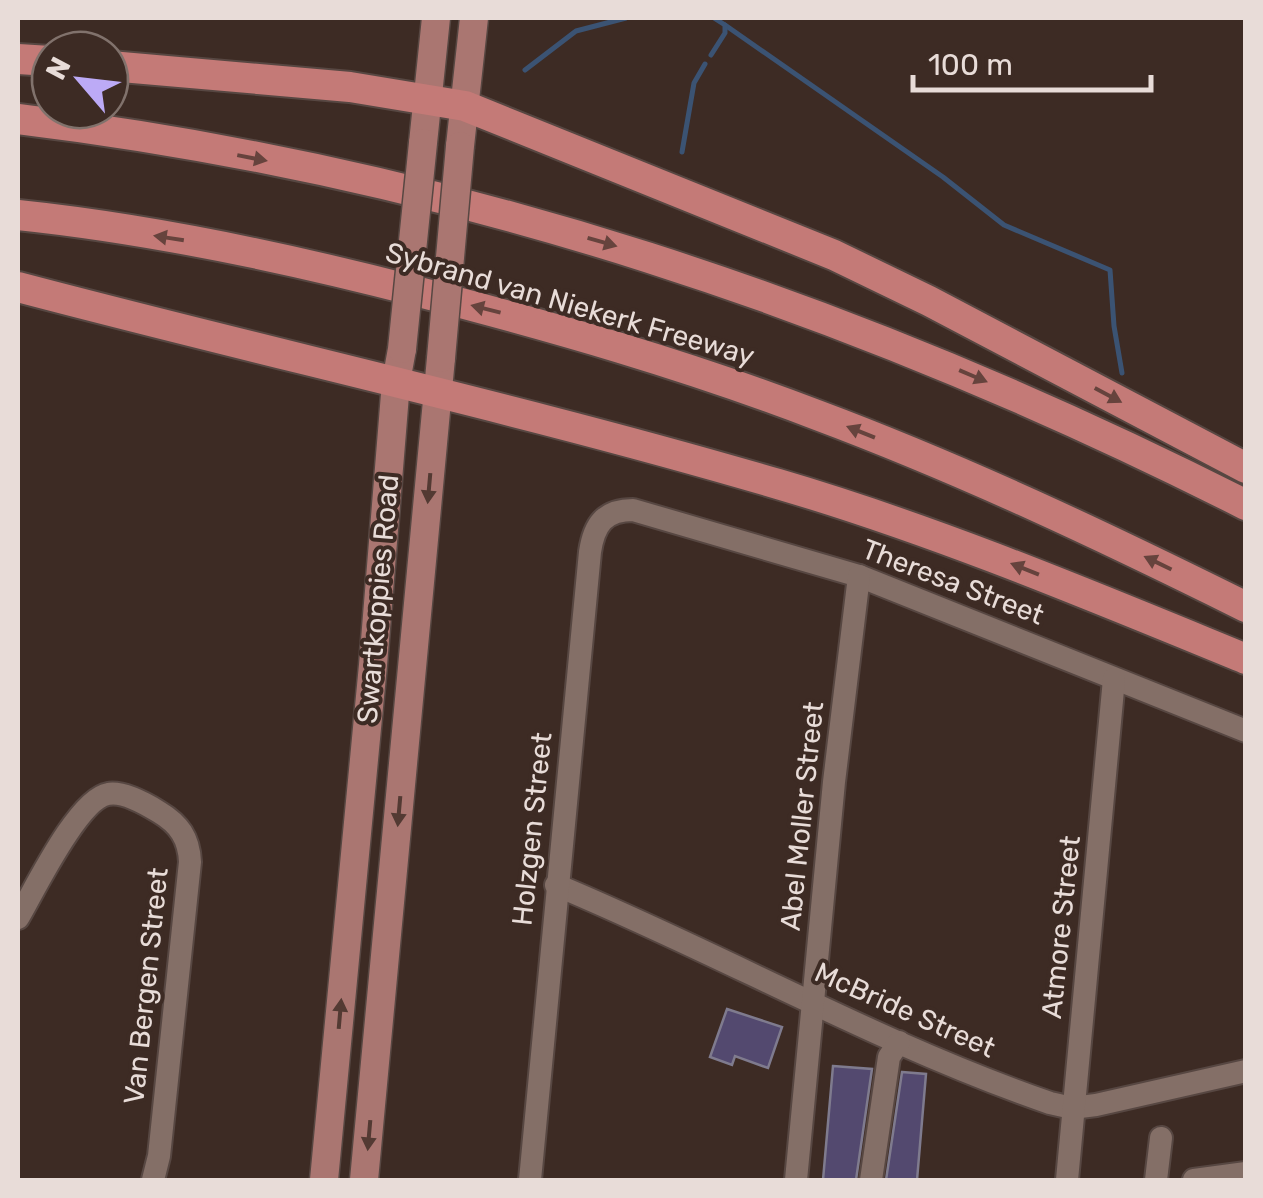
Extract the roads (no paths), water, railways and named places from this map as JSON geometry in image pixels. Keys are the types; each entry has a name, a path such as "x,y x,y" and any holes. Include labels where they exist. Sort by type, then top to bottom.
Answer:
{"highway":[{"path":"130,68 350,87 465,106 834,255 1246,468"},
{"path":"18,120 142,138 366,180 613,245 753,292 953,367 1102,433 1246,504"},
{"name":"Sybrand van Niekerk Freeway","path":"18,214 330,269 648,356 820,416 1000,490 1246,607"},
{"path":"18,288 354,374 438,390 820,497 1002,560 1246,659"}],"main road":[{"name":"Swartkoppies Road","path":"324,1180 374,665 396,382 436,18"},
{"name":"Swartkoppies Road","path":"364,1180 474,18"}],"street":[{"name":"Theresa Street","path":"632,510 859,576 1246,731"},
{"name":"Holzgen Street","path":"530,1180 593,532 608,515 632,510"},
{"name":"Abel Moller Street","path":"796,1180 834,782 859,576"},
{"name":"Atmore Street","path":"1067,1180 1114,678"},
{"name":"Van Bergen Street","path":"18,918 80,816 94,800 115,793 157,810 186,837 190,862 159,1156 153,1180"},
{"name":"McBride Street","path":"556,884 899,1042 1022,1093 1072,1108 1246,1071"},
{"path":"870,1180 890,1057 899,1042"},
{"path":"1156,1180 1162,1138"},
{"path":"1194,1180 1246,1173"}],"waterway":[{"path":"525,70 576,31 626,18"},
{"path":"711,55 725,33 725,25 714,18"},
{"path":"725,25 943,177 1004,225 1110,270 1122,373"},
{"path":"682,152 694,83 705,64"}]}
